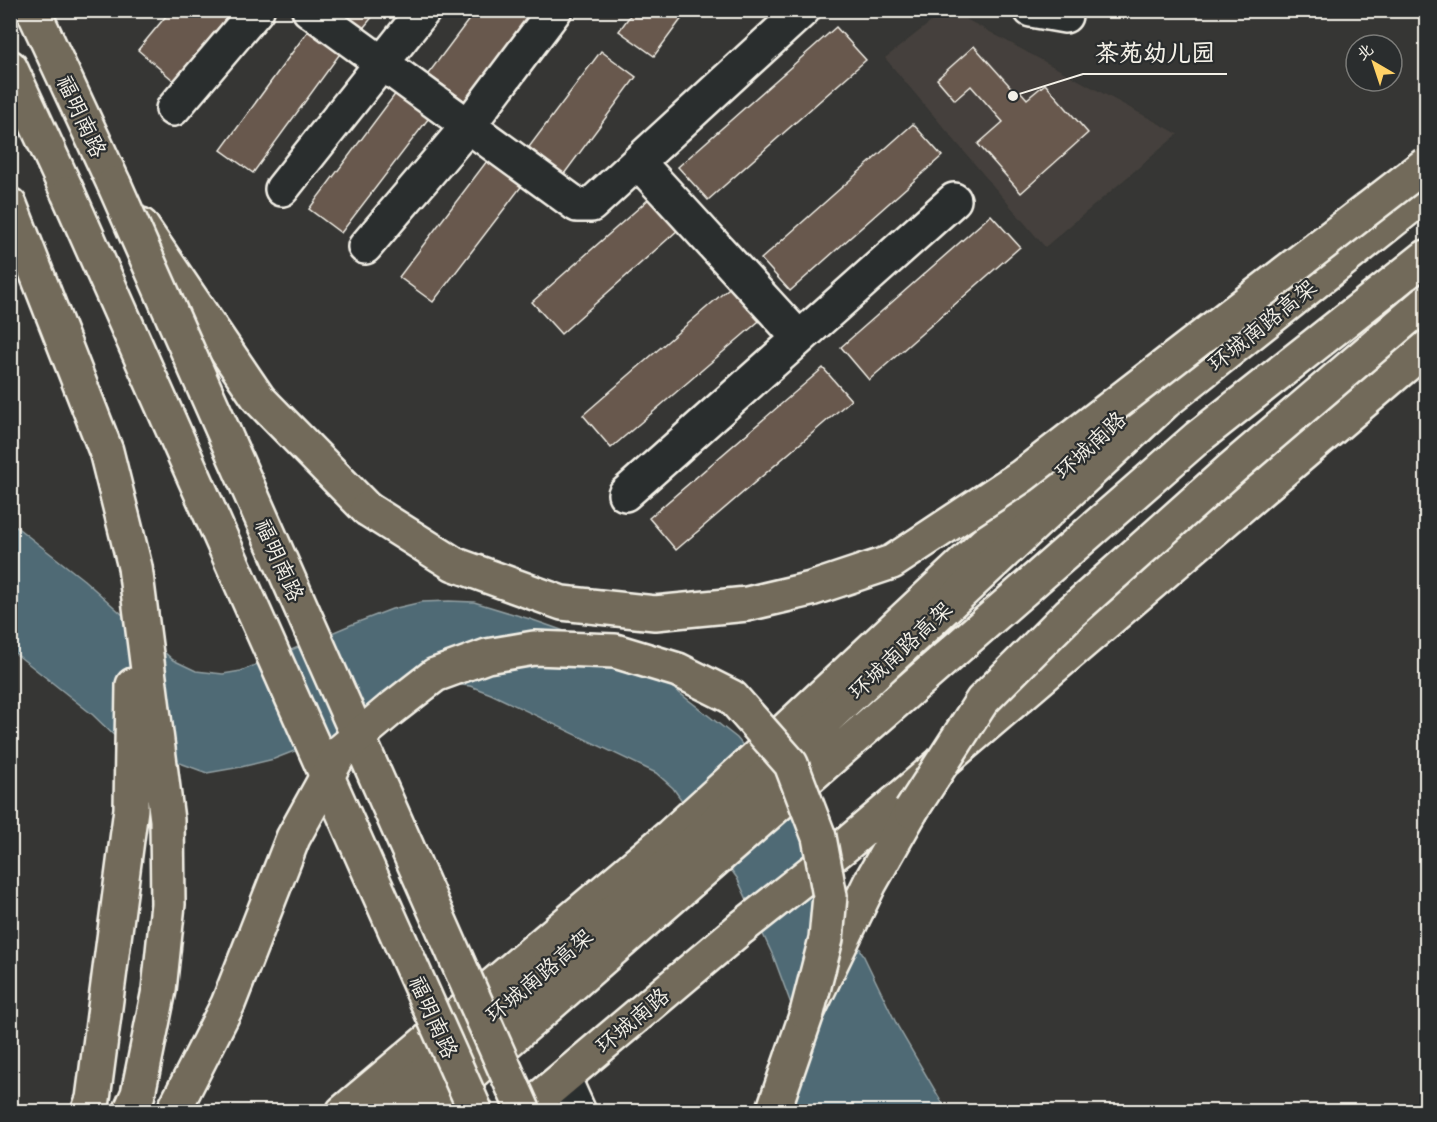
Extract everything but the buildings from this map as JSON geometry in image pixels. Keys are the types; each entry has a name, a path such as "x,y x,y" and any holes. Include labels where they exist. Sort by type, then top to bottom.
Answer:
{"main road":[{"name":"福明南路","path":"33,10 114,184 524,1112"},
{"name":"福明南路","path":"10,68 68,193 476,1112"},
{"name":"环城南路","path":"343,1112 671,835 1245,300 1426,147"},
{"path":"114,184 259,399 367,509 454,564 562,603 655,613 747,604 811,589 891,562 1022,476 1426,164"},
{"name":"环城南路高架","path":"378,1112 688,848 1165,402 1426,194"},
{"path":"10,205 106,451 135,567 167,820 168,904 159,990 138,1094 130,1112"},
{"name":"环城南路高架","path":"427,1112 1197,438 1426,257"},
{"path":"807,1013 870,884 911,812 982,701 1069,614 1232,469 1426,302"},
{"name":"环城南路","path":"524,1112 741,928 847,844 1426,348"},
{"path":"88,1112 93,1099 131,809 135,567"},
{"path":"173,1112 228,1004 293,838 340,752 435,675 488,656 534,648 615,651 678,670 732,697 791,764 819,837 830,896 826,939 807,1013 773,1112"}],"street":[{"path":"173,109 257,10"},
{"path":"309,10 577,205 591,205 802,10"},
{"path":"282,189 424,10"},
{"path":"365,247 468,126 555,10"},
{"path":"1031,10 1065,16"},
{"path":"638,162 800,338"},
{"path":"625,494 954,200"},
{"path":"564,1079 579,1112"}],"shaded area":[{"path":"945,11 951,11 1178,134 1045,247 885,58"}],"water":[{"path":"10,522 84,580 173,660 196,671 223,674 241,671 392,609 422,602 449,601 474,602 587,639 664,681 737,738 772,782 841,909 898,1027 947,1111 780,1111 798,1062 791,1004 774,958 737,878 673,788 656,773 491,694 470,686 445,683 340,733 274,759 241,767 207,773 124,745 93,715 11,650"}],"place":[{"name":"茶苑幼儿园","path":"1013,96"}]}
